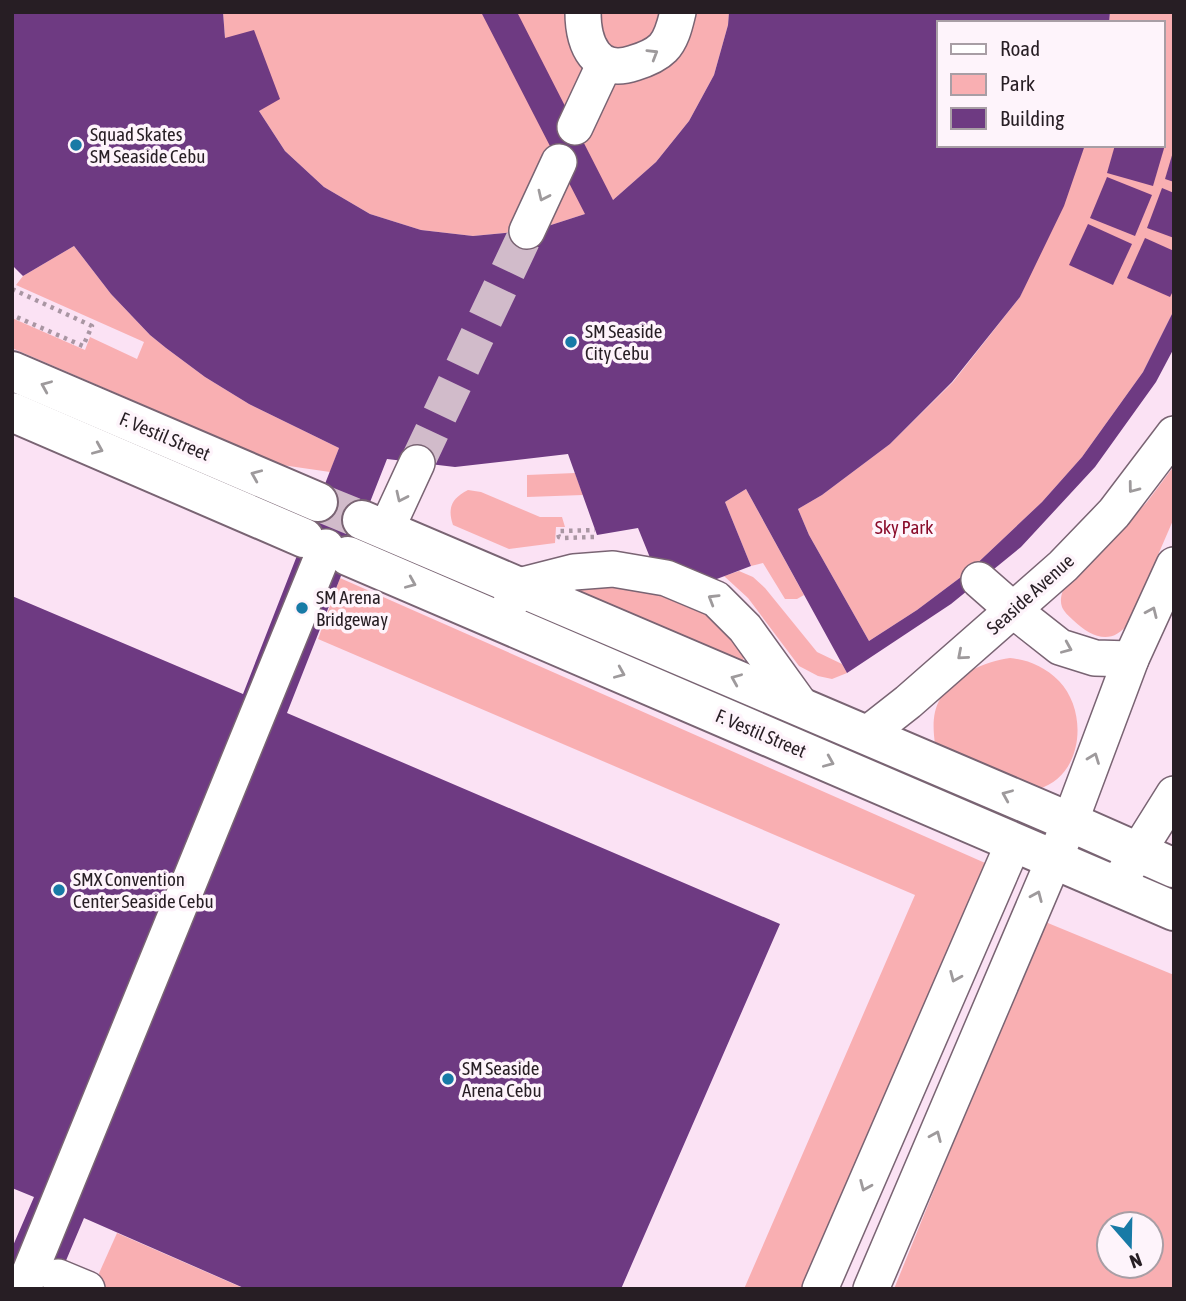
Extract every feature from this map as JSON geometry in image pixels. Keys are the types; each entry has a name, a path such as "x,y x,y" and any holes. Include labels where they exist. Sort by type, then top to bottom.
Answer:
{"main road":[{"name":"F. Vestil Street","path":"12,371 318,502"},
{"name":"F. Vestil Street","path":"12,412 1174,911"},
{"name":"F. Vestil Street","path":"374,525 1070,821 1174,868"}],"street":[{"path":"583,12 585,38 593,54 604,65 626,66 649,58 664,47 678,12"},
{"path":"575,127 604,65"},
{"path":"527,231 559,162"},
{"name":"Seaside Avenue","path":"866,735 908,702 1063,566 1114,513 1174,434"},
{"path":"374,525 417,463"},
{"path":"23,1289 326,547"},
{"path":"872,1289 1070,821 1131,659 1174,565"},
{"path":"502,622 519,586 574,572 613,569 666,578 716,599 746,628 802,707"},
{"path":"979,580 1060,647 1095,658 1131,659"},
{"path":"1116,887 1174,793"},
{"path":"820,1289 1014,842"}],"path":[{"path":"12,289 92,326 83,346 12,315"}],"green space":[{"path":"223,12 729,12 714,75 689,121 656,162 613,200 585,214 551,225 527,231 473,236 421,230 370,214 324,187 285,151 259,111 225,38"},
{"name":"Sky Park","path":"1110,12 1174,12 1174,310 1143,372 1082,457 1042,502 969,571 917,610 869,641 809,535 798,509 822,495 890,444 953,382 1020,297 1084,147 1165,147 1165,21 1109,21"},
{"path":"74,246 111,294 166,348 205,377 249,404 339,448 330,472 282,465 12,348 12,318 85,350 90,337 137,359 144,342 16,285 23,276"},
{"path":"1174,466 1174,518 1129,622 1116,635 1094,635 1064,611 1061,601 1063,590 1147,502"},
{"path":"575,473 583,495 527,497 527,475"},
{"path":"746,489 804,595 797,599 785,599 763,563 751,566 725,502"},
{"path":"468,490 481,492 540,517 562,517 565,527 556,527 555,543 509,549 453,525 452,504"},
{"path":"739,571 753,577 765,588 817,652 842,664 847,673 832,679 818,676 799,666 748,598 724,576"},
{"path":"340,578 1001,870 820,1289 744,1289 915,895 318,639"},
{"path":"604,579 710,608 744,655 742,668 570,593 576,586"},
{"path":"1010,658 1024,660 1054,676 1069,694 1075,709 1077,742 1072,758 1053,782 1038,789 935,744 934,715 945,691 970,671 990,662"},
{"path":"1043,921 1174,975 1174,1289 894,1289"},
{"path":"117,1233 243,1288 92,1289"}],"building":[{"path":"12,12 223,12 225,38 254,30 280,99 259,111 285,151 324,187 370,214 421,230 473,236 527,231 585,214 481,12 517,12 613,200 656,162 689,121 714,75 729,12 1110,12 1109,21 937,21 937,147 1084,147 1064,206 1020,297 952,382 890,444 822,495 798,509 809,535 869,641 917,610 969,571 1042,502 1082,457 1143,372 1174,310 1174,348 1156,382 1095,467 1021,547 951,604 847,673 746,489 725,502 751,566 701,585 653,565 638,528 597,535 568,454 455,467 387,459 287,713 780,924 621,1289 246,1289 84,1218 54,1289 12,1289 12,1248 34,1197 12,1188 12,596 243,694 339,448 249,404 205,377 166,348 111,294 74,246 23,276 12,265"},
{"path":"1114,147 1164,147 1153,186 1107,173"},
{"path":"1174,152 1174,182 1165,179"},
{"path":"1107,177 1152,195 1135,236 1090,218"},
{"path":"1162,188 1174,193 1174,238 1147,228"},
{"path":"1088,224 1132,244 1113,285 1069,265"},
{"path":"1145,238 1174,251 1174,289 1170,297 1127,278"}],"tunnel":[{"path":"417,463 527,231"},
{"path":"318,502 362,520"}],"place":[{"name":"Squad Skates SM Seaside Cebu","path":"76,145"},
{"name":"SM Seaside City Cebu","path":"571,342"},
{"name":"SM Arena Bridgeway","path":"302,608"},
{"name":"SMX Convention Center Seaside Cebu","path":"59,890"},
{"name":"SM Seaside Arena Cebu","path":"448,1079"}]}
